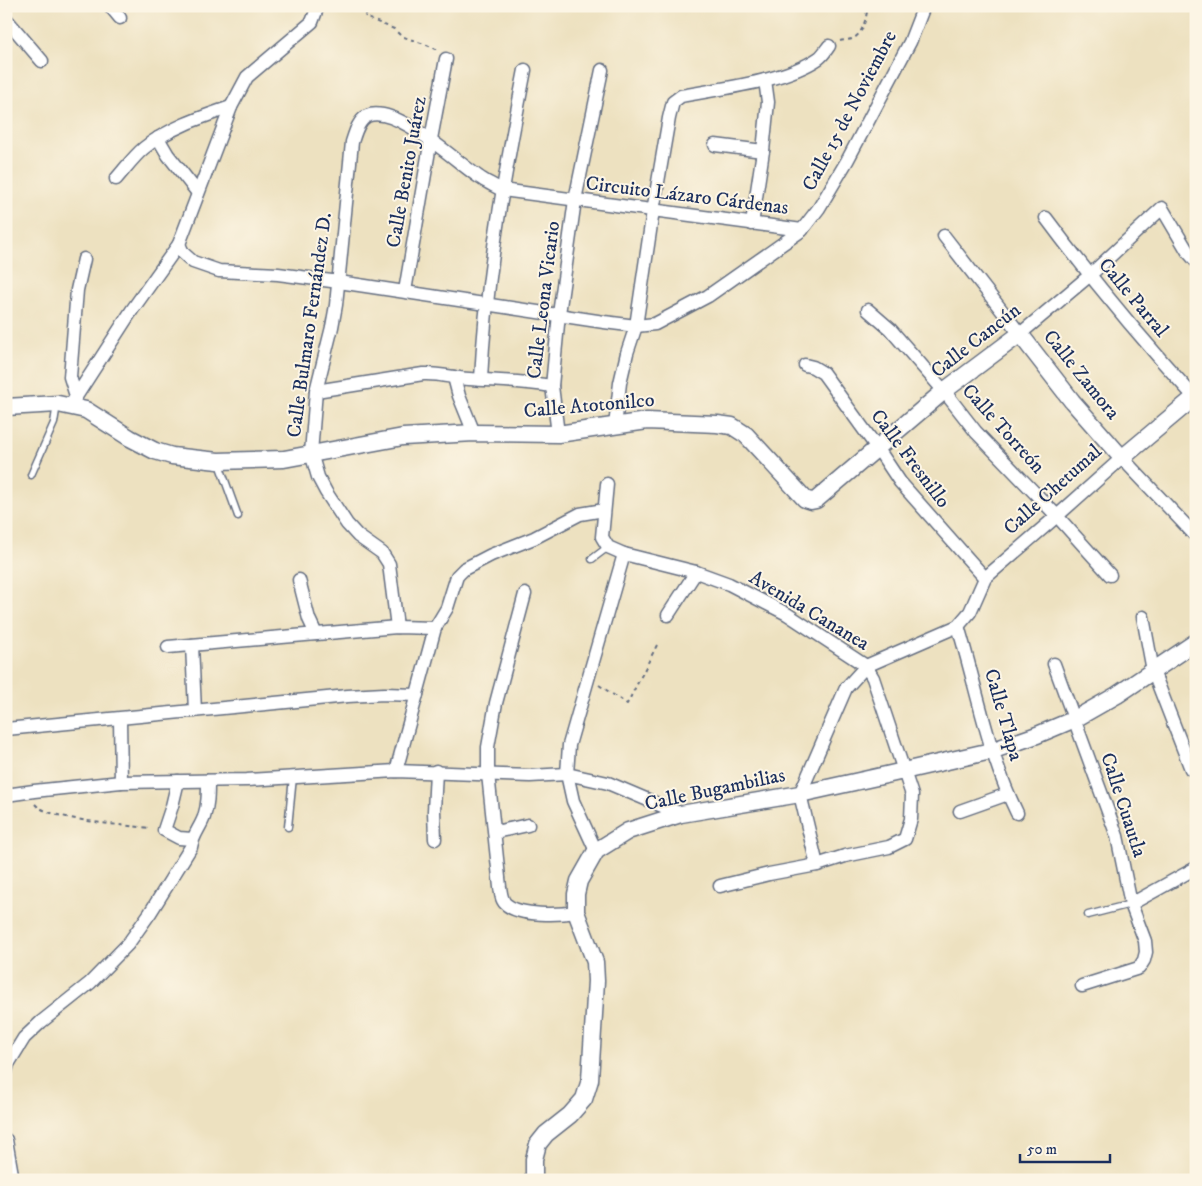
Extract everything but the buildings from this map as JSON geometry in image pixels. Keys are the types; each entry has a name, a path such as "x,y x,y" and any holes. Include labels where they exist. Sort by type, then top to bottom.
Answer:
{"street":[{"path":"110,6 120,18"},
{"path":"68,402 179,244 231,107 247,77 312,22 318,6"},
{"name":"Calle 15 de Noviembre","path":"802,230 819,208 847,161 910,42 924,6"},
{"path":"6,18 42,61"},
{"path":"615,426 620,383 636,326 653,211 673,102 681,96 765,80 791,71 819,57 829,46"},
{"name":"Calle Benito Juárez","path":"404,291 446,59"},
{"path":"481,379 487,305 502,190 525,70"},
{"name":"Calle Leona Vicario","path":"558,434 552,386 559,314 574,200 602,70"},
{"path":"752,224 768,102 765,80"},
{"path":"116,179 142,149 158,138 206,115 231,107"},
{"name":"Circuito Lázaro Cárdenas","path":"366,116 376,114 395,119 431,139 481,178 502,190 802,230"},
{"name":"Calle Bulmaro Fernández D.","path":"311,454 316,391 332,327 339,282 352,142 359,124 366,116"},
{"path":"158,138 168,155 198,193"},
{"path":"715,145 763,151"},
{"name":"Calle Cancún","path":"811,501 816,500 878,449 944,391 1020,334 1089,276 1162,208 1188,252 1196,261"},
{"name":"Calle Parral","path":"1046,218 1089,276 1195,397"},
{"name":"Circuito Lázaro Cárdenas","path":"179,244 182,253 193,262 219,271 278,274 339,282 636,326 655,324 708,296 802,230"},
{"name":"Calle Zamora","path":"944,236 1072,401 1122,458 1194,534"},
{"path":"68,402 77,290 84,259"},
{"name":"Calle Torreón","path":"868,310 890,329 944,391 976,432 1057,516 1110,575"},
{"name":"Calle Fresnillo","path":"806,365 822,373 900,482 985,578"},
{"path":"316,391 438,373 454,377 552,386"},
{"path":"454,377 459,396 474,433"},
{"name":"Calle Chetumal","path":"985,578 1195,397"},
{"path":"6,406 68,402"},
{"name":"Calle Atotonilco","path":"68,402 86,410 130,438 155,451 172,456 218,461 284,460 402,437 474,433 558,434 647,421 717,424 732,426 746,435 805,499 811,501"},
{"path":"311,454 318,477 347,524 358,536 382,553 389,564 397,627"},
{"path":"607,484 602,537 608,547"},
{"path":"396,771 435,628 447,608 457,576 464,569 491,555 534,538 580,514 604,510"},
{"name":"Avenida Cananea","path":"608,547 624,554 696,572 729,584 786,614 866,666 873,678 905,770 912,795 911,819 905,839 889,847 845,856 817,865"},
{"path":"596,851 573,801 567,774 569,745 624,554"},
{"path":"668,615 696,572"},
{"path":"720,886 817,865 800,794 846,688 866,666 958,626 970,612 985,578"},
{"path":"299,580 309,619 316,634"},
{"path":"525,594 496,703 488,747 488,774 502,900 508,906 528,913 558,915 576,912"},
{"path":"1143,617 1153,671 1194,768"},
{"name":"Calle Tlapa","path":"958,626 974,680 991,751 1017,813"},
{"path":"168,647 397,627 435,628"},
{"name":"Calle Bugambilias","path":"534,1180 534,1159 538,1144 546,1134 570,1116 584,1099 590,1080 596,981 595,962 576,912 576,894 580,880 596,851 628,831 681,814 800,794 991,751 1037,735 1074,719 1153,671 1196,642"},
{"path":"192,645 195,711"},
{"name":"Calle Cuautla","path":"1054,664 1117,836 1131,904 1145,941 1146,952 1139,968 1082,986"},
{"path":"6,729 348,696 416,695"},
{"path":"120,719 121,782"},
{"path":"6,795 121,782 208,781 396,771 530,776 567,774 608,783 681,814"},
{"path":"435,839 436,771"},
{"path":"178,781 164,830 179,838 192,839"},
{"path":"7,1067 24,1038 90,983 128,944 150,913 186,856 192,839 203,819 208,804 208,781"},
{"path":"960,810 1008,794"},
{"path":"495,832 528,825"},
{"path":"1131,904 1196,868"},
{"path":"6,1140 13,1180"}],"lane":[{"path":"31,475 54,423 68,402"},
{"path":"218,461 238,516"},
{"path":"592,559 608,547"},
{"path":"288,827 293,777"},
{"path":"1088,915 1131,904"}],"path":[{"path":"370,6 365,17 394,29 401,36 428,45 441,52 446,59"},
{"path":"829,46 837,41 853,38 859,34 864,25 868,6"},
{"path":"588,678 609,690 627,704 657,645"},
{"path":"34,791 34,803 38,808 50,813 104,823 164,830"}]}
